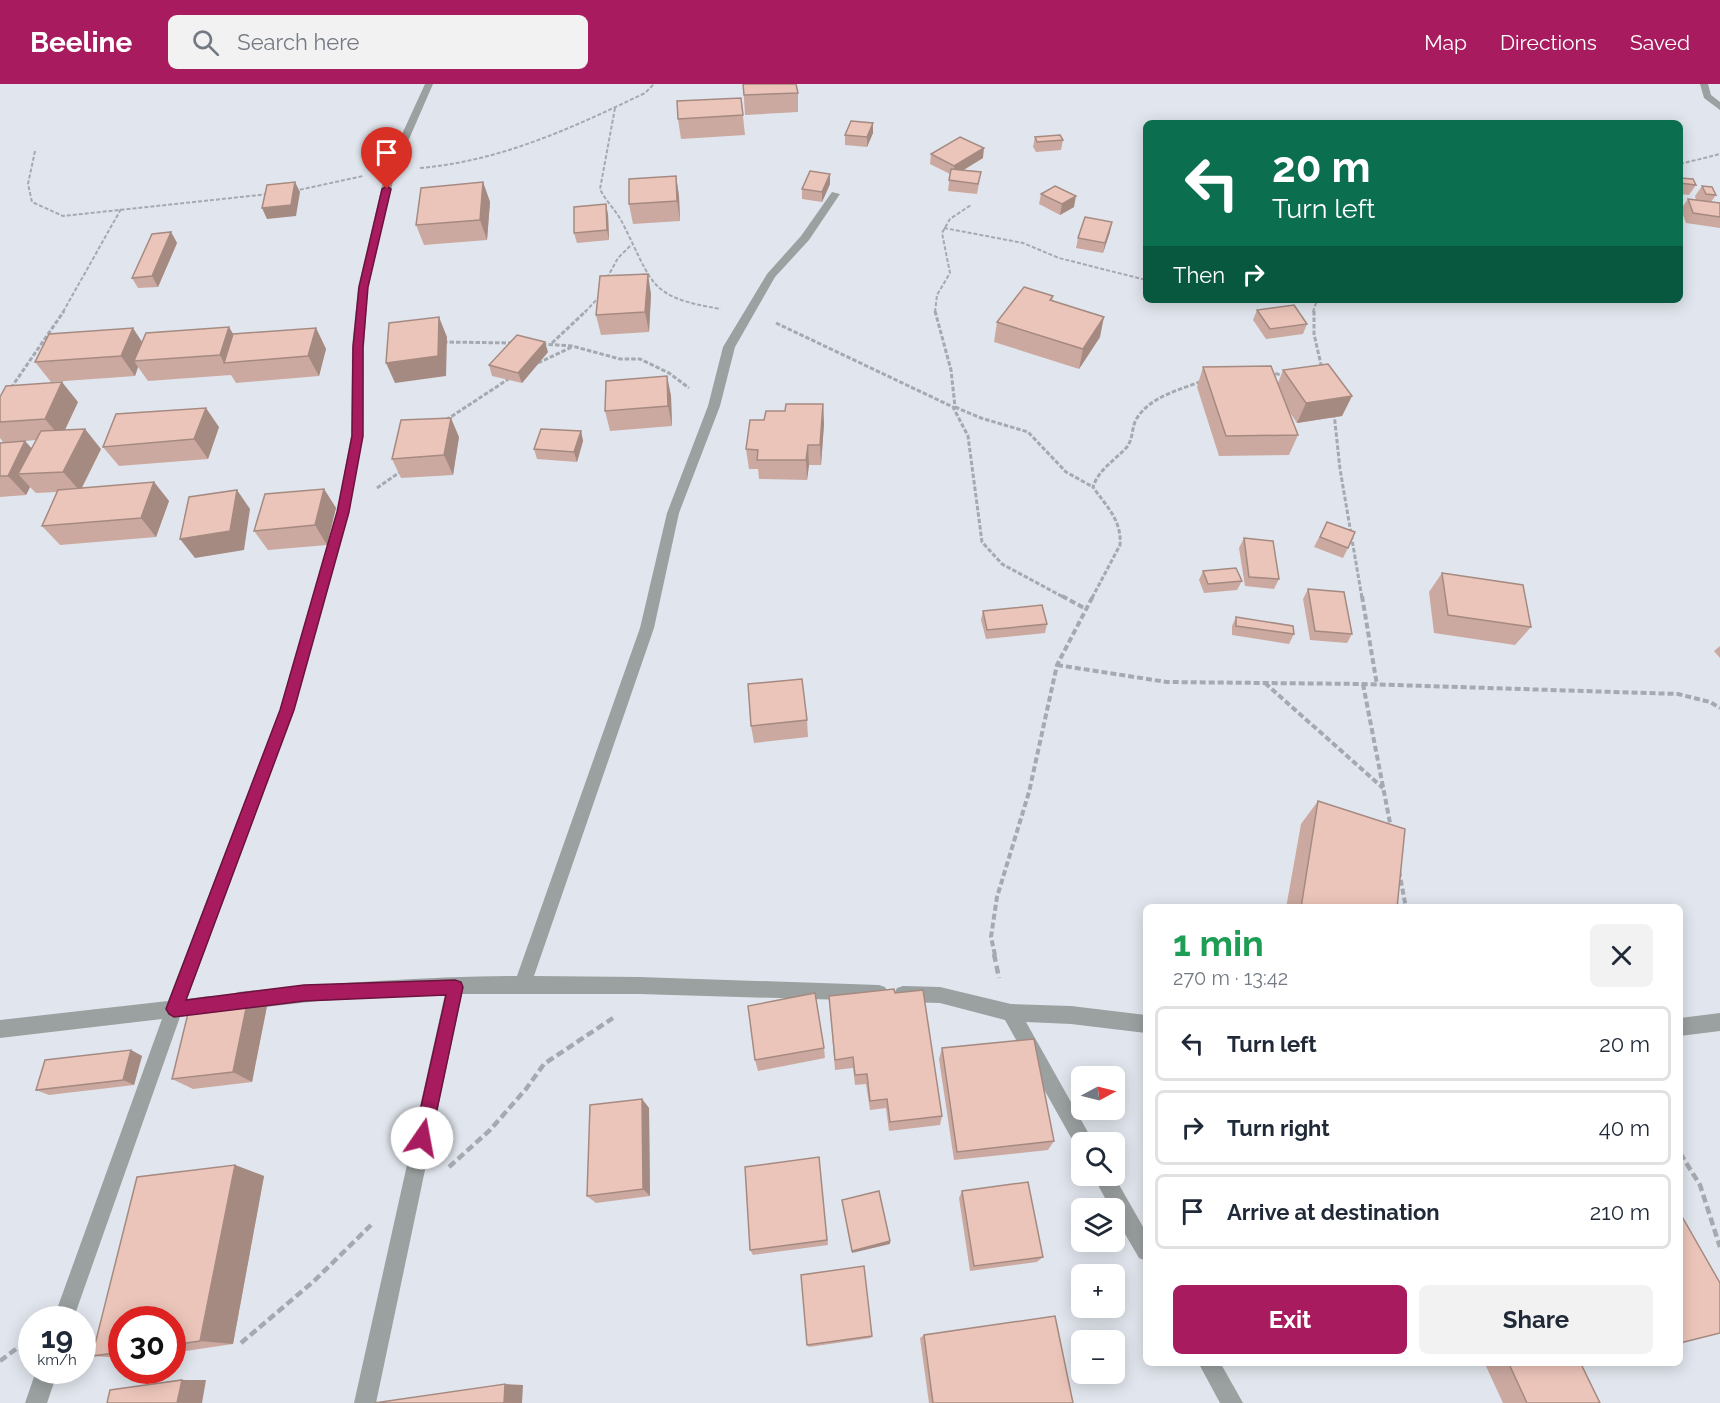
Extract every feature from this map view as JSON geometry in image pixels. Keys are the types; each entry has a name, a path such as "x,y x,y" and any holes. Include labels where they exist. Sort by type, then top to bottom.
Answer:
{"street":[{"path":"68,1306 174,1009 287,710 343,512 357,436 358,347 363,287 391,169 429,84"},
{"path":"1704,84 1707,96 1720,107"},
{"path":"523,983 647,628 673,513 714,406 729,347 771,276 805,238 835,194"},
{"path":"0,1029 304,993 523,983 658,985 940,995 1011,1012 1071,1015 1143,1024"},
{"path":"365,1403 455,987"},
{"path":"1011,1012 1079,1132"},
{"path":"1683,1027 1720,1022"},
{"path":"1109,1186 1143,1246"},
{"path":"1210,1366 1232,1403"},
{"path":"36,1403 43,1384"}],"path":[{"path":"288,192 310,189 391,169 427,168 478,160 574,127 645,93 654,84"},
{"path":"615,107 600,189 605,202 622,222 631,245 665,295 678,300 749,312 954,407 1028,432 1066,472 1093,487 1117,519 1122,537 1120,545 1057,665 1029,792 997,897 991,937 998,975 1011,1012"},
{"path":"35,151 28,184 32,202 63,216 276,193"},
{"path":"1683,163 1720,154"},
{"path":"971,205 950,219 942,233 950,273 937,295 934,308 951,370 954,407 970,445 982,542 1002,564 1086,609"},
{"path":"8,393 63,312 121,209"},
{"path":"944,228 1023,243 1059,258 1143,279"},
{"path":"606,281 612,267 631,245"},
{"path":"552,344 580,318 602,292"},
{"path":"1316,303 1315,338 1323,373"},
{"path":"433,343 520,343"},
{"path":"541,344 572,346 620,359 640,359 669,373 714,406"},
{"path":"529,367 572,346"},
{"path":"1259,370 1292,377"},
{"path":"440,423 519,373"},
{"path":"1093,487 1094,481 1110,461 1127,447 1134,435 1138,415 1156,400 1210,378"},
{"path":"1334,412 1340,469 1377,685"},
{"path":"343,512 399,474 405,465"},
{"path":"1057,665 1167,682 1363,684 1678,694 1710,702 1720,708"},
{"path":"1265,683 1383,788"},
{"path":"1363,684 1392,834"},
{"path":"1398,868 1405,904"},
{"path":"241,1343 314,1281 365,1228 408,1203 490,1130 526,1089 544,1064 658,985"},
{"path":"1683,1156 1701,1185 1720,1247"},
{"path":"0,1361 18,1348"}],"building":[{"path":"743,84 796,84 798,93 744,95"},
{"path":"741,98 743,115 678,119 677,101"},
{"path":"851,121 873,123 867,137 845,135"},
{"path":"1060,135 1063,140 1037,142 1035,137"},
{"path":"960,137 984,148 954,166 931,154"},
{"path":"951,169 981,172 978,184 949,180"},
{"path":"810,171 830,174 822,192 802,189"},
{"path":"676,176 677,201 629,204 629,179"},
{"path":"1683,178 1693,179 1696,185 1683,183"},
{"path":"295,182 291,205 262,208 267,185"},
{"path":"483,182 480,220 416,225 421,188"},
{"path":"1055,186 1076,196 1062,204 1041,194"},
{"path":"1702,186 1712,187 1716,195 1706,194"},
{"path":"1688,199 1720,203 1720,217 1693,213"},
{"path":"606,204 607,230 574,233 574,207"},
{"path":"1085,217 1112,222 1105,243 1078,238"},
{"path":"171,232 152,276 132,278 152,234"},
{"path":"648,274 645,312 596,315 600,276"},
{"path":"1024,287 1053,296 1050,300 1104,317 1083,349 997,322"},
{"path":"1294,305 1307,324 1270,329 1257,310"},
{"path":"439,317 438,356 386,363 389,323"},
{"path":"229,327 220,355 134,361 146,333"},
{"path":"133,328 121,356 35,362 49,334"},
{"path":"316,328 308,356 224,363 233,334"},
{"path":"517,335 545,342 518,373 489,365"},
{"path":"1328,364 1352,396 1306,403 1283,370"},
{"path":"1271,366 1298,435 1226,436 1203,367"},
{"path":"667,376 668,406 605,411 606,381"},
{"path":"62,382 45,419 0,422 0,397 6,386"},
{"path":"786,404 823,404 820,445 808,445 806,460 757,460 758,450 746,449 750,420 764,420 766,411 785,411"},
{"path":"206,408 194,439 103,447 116,414"},
{"path":"451,418 444,455 392,459 401,420"},
{"path":"85,429 63,472 18,474 41,431"},
{"path":"541,429 581,431 574,452 534,449"},
{"path":"25,441 8,476 0,476 0,443"},
{"path":"154,482 141,518 42,526 58,490"},
{"path":"324,489 315,525 254,531 265,494"},
{"path":"237,490 230,531 180,539 189,497"},
{"path":"1327,522 1355,532 1348,548 1320,537"},
{"path":"1244,538 1273,541 1279,579 1249,577"},
{"path":"1236,568 1242,581 1208,584 1203,571"},
{"path":"1442,573 1523,585 1531,627 1448,615"},
{"path":"1308,589 1344,592 1352,634 1315,631"},
{"path":"1042,605 1047,624 987,630 983,611"},
{"path":"1236,617 1293,626 1294,634 1236,626"},
{"path":"802,679 807,720 751,726 748,684"},
{"path":"1318,801 1405,829 1397,904 1302,904"},
{"path":"894,989 895,993 923,990 942,1116 890,1122 887,1099 870,1101 867,1074 855,1075 853,1057 835,1060 829,996"},
{"path":"815,993 824,1048 755,1060 748,1006"},
{"path":"249,994 233,1072 172,1079 191,1001"},
{"path":"1034,1039 1054,1141 957,1152 942,1048"},
{"path":"131,1050 123,1080 36,1090 45,1060"},
{"path":"642,1099 643,1189 587,1196 590,1105"},
{"path":"819,1157 827,1240 750,1250 745,1167"},
{"path":"235,1165 200,1341 186,1343 186,1306 108,1306 108,1354 96,1355 96,1340 137,1177"},
{"path":"1028,1182 1043,1257 974,1266 962,1191"},
{"path":"879,1191 890,1241 852,1251 842,1200"},
{"path":"1683,1218 1720,1283 1720,1333 1683,1342"},
{"path":"864,1266 872,1336 807,1345 801,1275"},
{"path":"1055,1316 1073,1403 933,1403 924,1335"},
{"path":"1510,1366 1582,1366 1600,1403 1527,1403"},
{"path":"153,1384 181,1384 177,1403 107,1403 110,1390"},
{"path":"505,1384 504,1403 374,1403"}],"route":[{"path":"387,189 363,287 358,347 357,436 343,512 287,710 174,1009 304,993 455,987 422,1138"}]}
